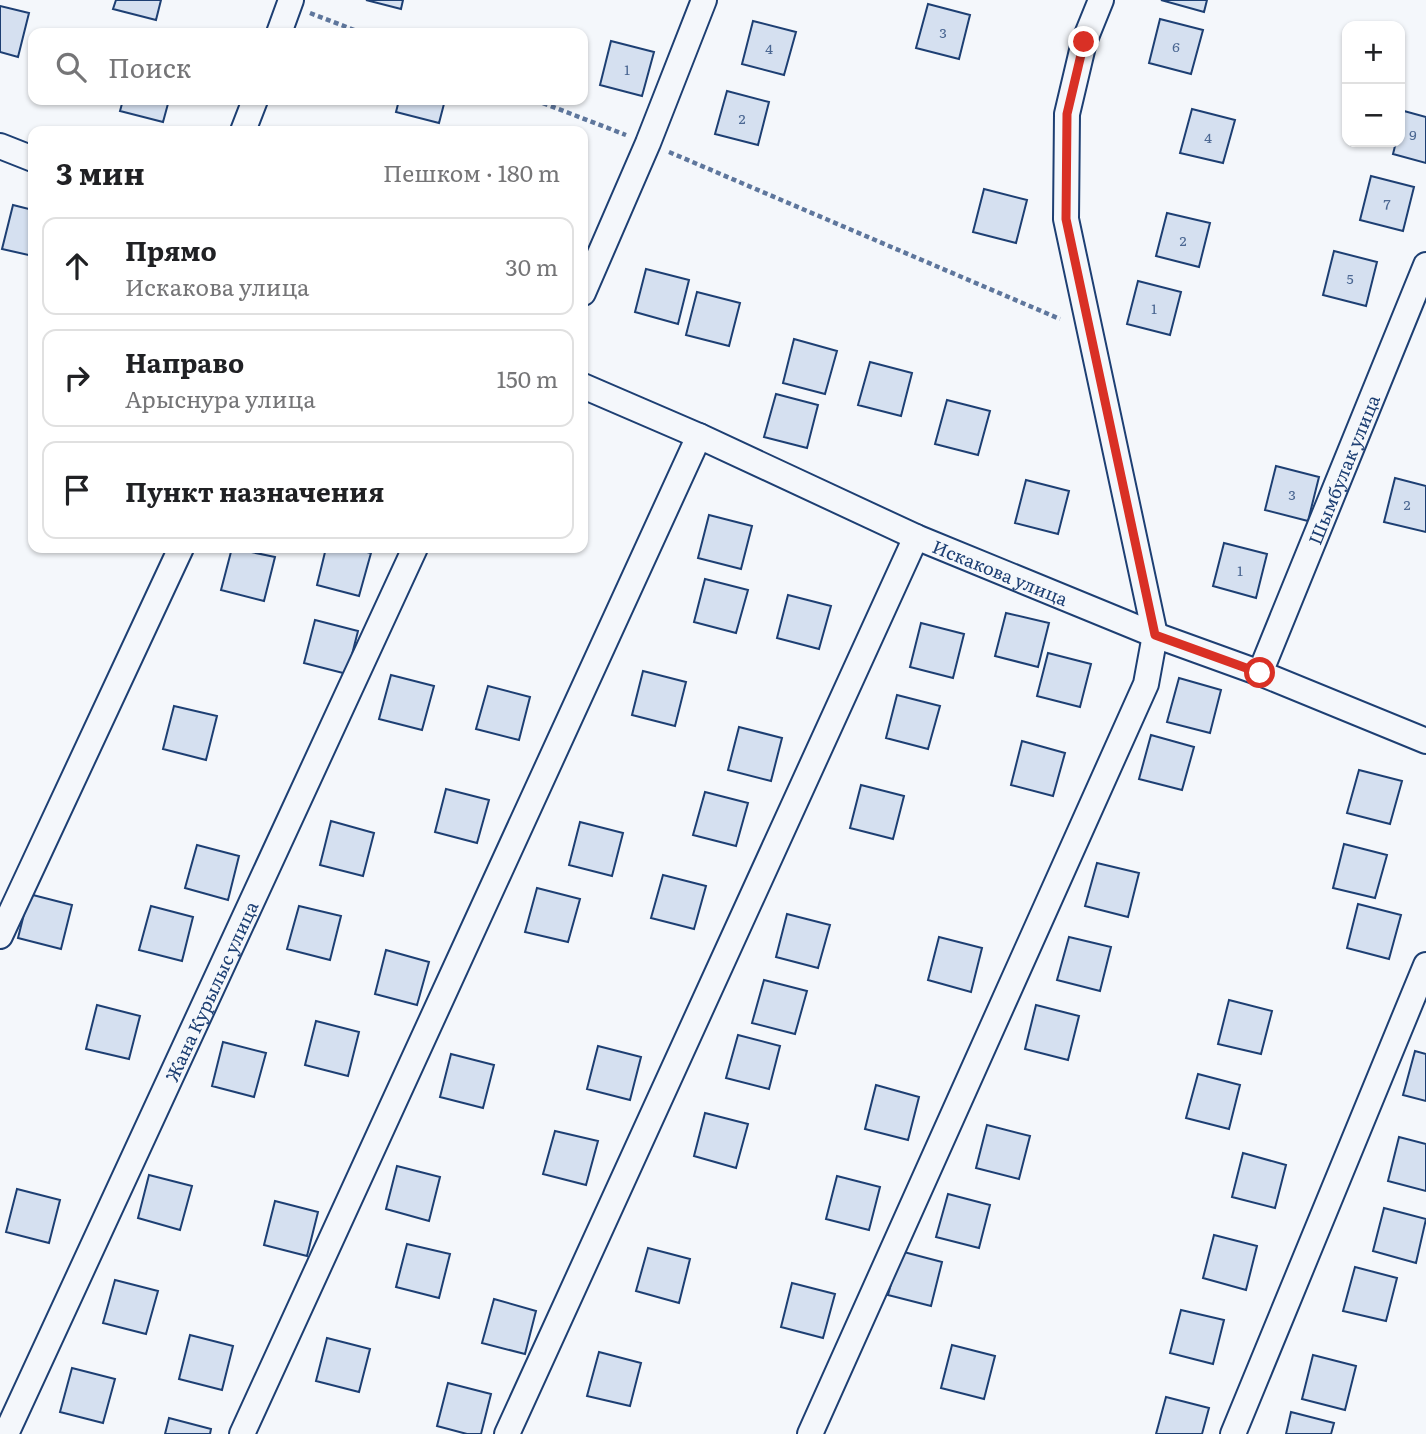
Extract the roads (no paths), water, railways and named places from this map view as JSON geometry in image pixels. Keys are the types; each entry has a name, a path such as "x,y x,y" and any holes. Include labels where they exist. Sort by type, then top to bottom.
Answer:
{"street":[{"path":"588,281 648,143 704,0"},
{"path":"810,1434 1146,684 1155,635 1066,219 1067,114 1084,42 1101,0"},
{"path":"281,28 290,3"},
{"path":"245,126 253,105"},
{"path":"0,146 28,157"},
{"name":"Шымбулак улица","path":"1260,673 1426,265"},
{"name":"Искакова улица","path":"588,388 699,436 916,537 1155,635 1260,673 1426,741"},
{"path":"242,1434 699,436"},
{"path":"507,1434 916,537"},
{"path":"0,936 179,553"},
{"name":"Жана Курылыс улица","path":"6,1434 413,553"},
{"path":"1233,1434 1426,965"}]}
